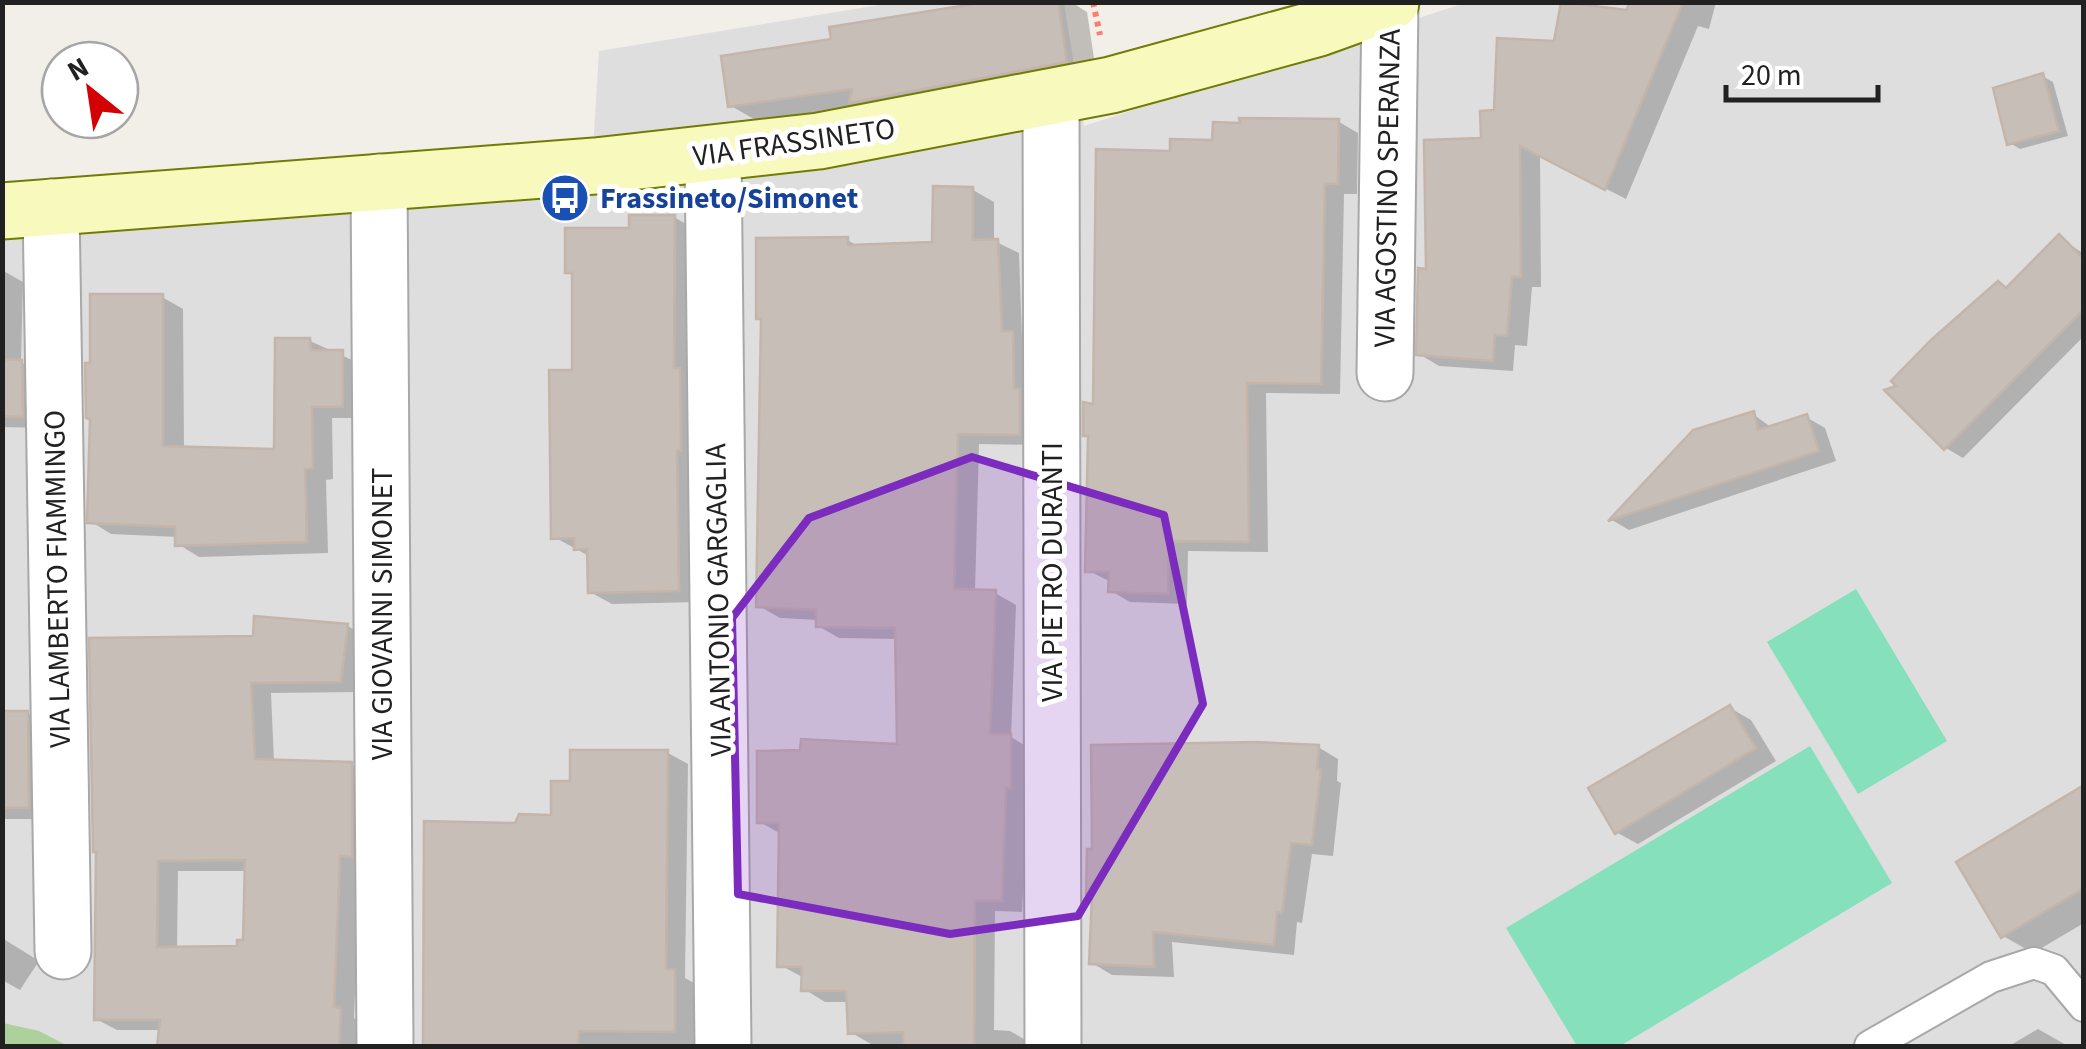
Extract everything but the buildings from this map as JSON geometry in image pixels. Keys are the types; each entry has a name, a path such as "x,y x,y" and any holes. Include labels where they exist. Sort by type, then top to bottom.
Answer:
{"street":[{"name":"VIA FRASSINETO","path":"27,209 713,154 874,132 1051,98 1237,52 1390,3"},
{"name":"VIA AGOSTINO SPERANZA","path":"1385,373 1390,3"},
{"name":"VIA PIETRO DURANTI","path":"1051,98 1053,1046"},
{"name":"VIA ANTONIO GARGAGLIA","path":"713,154 723,1046"},
{"name":"VIA GIOVANNI SIMONET","path":"379,182 386,1046"},
{"name":"VIA LAMBERTO FIAMMINGO","path":"27,209 63,951"}],"lane":[{"path":"1870,1046 1991,978 2034,963 2054,970 2084,1006"}],"highlighted area":[{"path":"972,457 1164,515 1203,704 1078,916 950,934 738,894 732,618 809,518"}],"shaded area":[{"path":"891,3 1064,3 1084,126 1465,3 2083,3 2083,1046 3,1046 3,235 591,183 599,51"}],"green space":[{"path":"1856,589 1947,741 1858,794 1767,642"},
{"path":"1810,746 1892,883 1620,1046 1577,1046 1506,928"},
{"path":"3,1023 39,1031 68,1046 3,1046"}],"place":[{"name":"Frassineto/Simonet","path":"565,198"}]}
